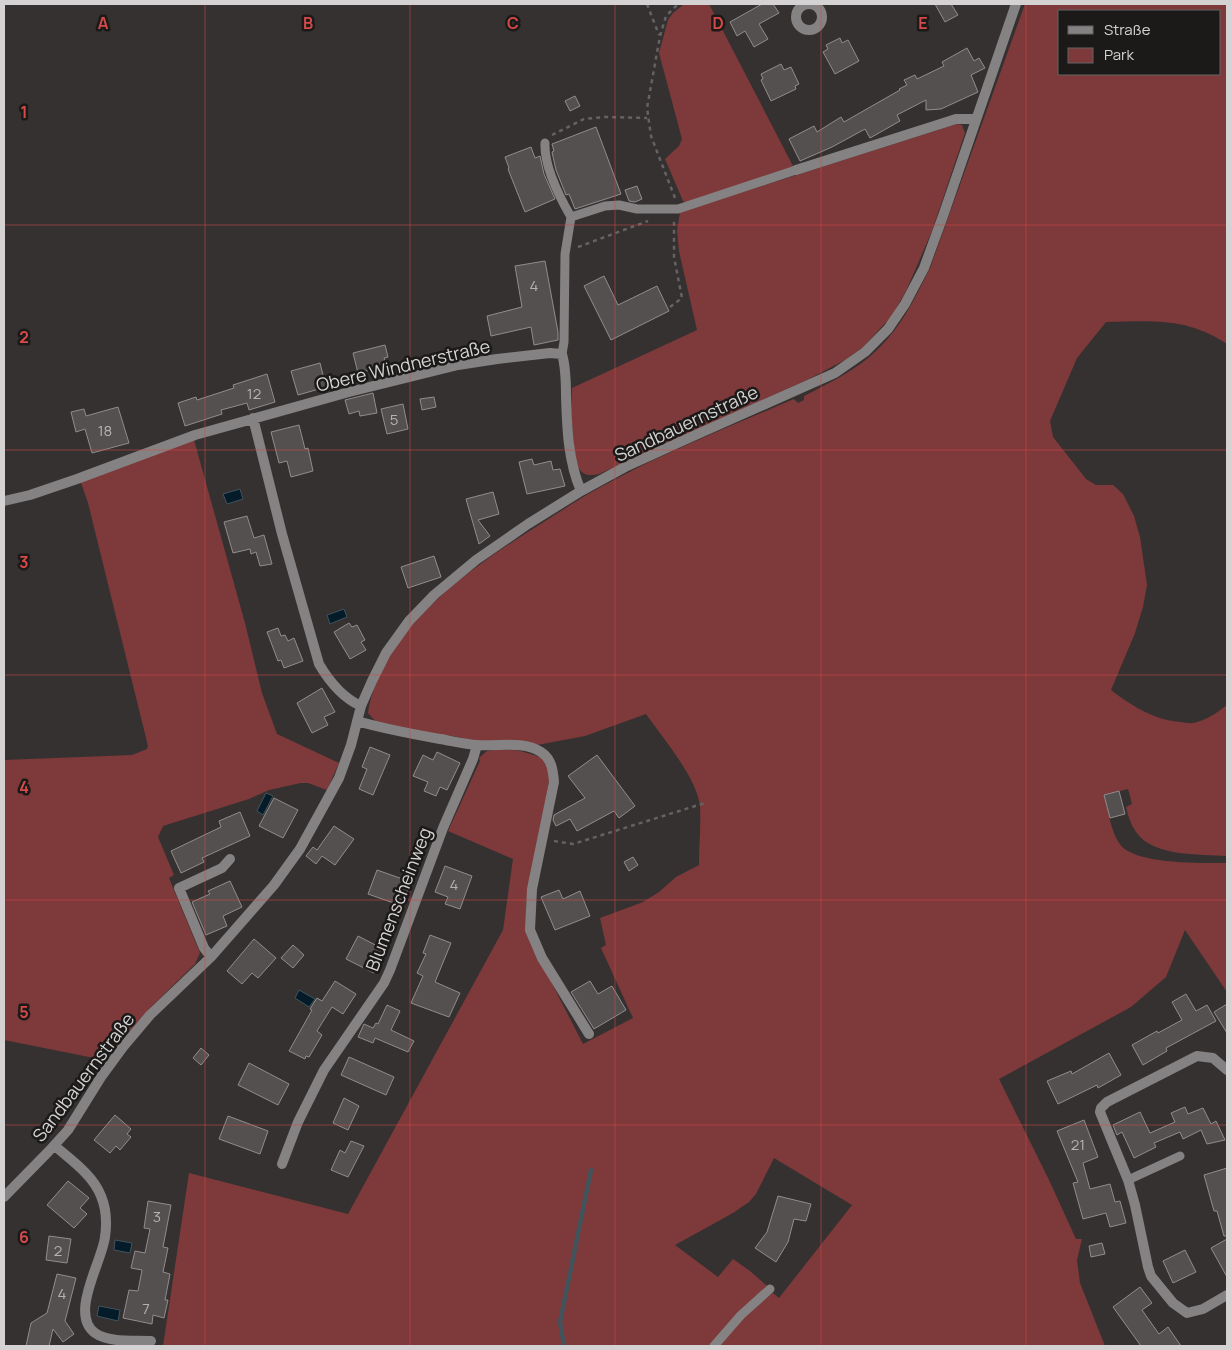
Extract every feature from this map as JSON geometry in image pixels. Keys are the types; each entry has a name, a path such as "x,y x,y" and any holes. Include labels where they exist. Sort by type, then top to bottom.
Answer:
{"street":[{"name":"Sandbauernstraße","path":"4,1197 55,1146 68,1130 123,1047 150,1015 211,957 274,886 300,849 339,778 351,745 361,706 386,653 409,621 434,594 476,560 528,524 582,491 625,468 691,437 835,373 865,352 888,329 905,304 924,268 944,216 1016,4"},
{"path":"796,170 956,120 976,119"},
{"name":"Obere Windnerstraße","path":"4,501 30,495 195,435 253,418 458,365 550,353 562,354"},
{"path":"562,354 565,365 567,425 571,459 582,491"},
{"path":"253,418 282,534 319,664 346,697 361,706"},
{"path":"357,721 381,728 477,745 531,747 550,760 554,782 532,889 530,930 542,958 589,1034"},
{"name":"Blumenscheinweg","path":"282,1164 298,1122 324,1070 384,983 477,745"},
{"path":"211,957 204,948 179,888 222,868 230,859"},
{"path":"1227,1070 1213,1058 1197,1056 1108,1102 1101,1108 1100,1112 1128,1180 1148,1267 1158,1286 1173,1303 1187,1313 1203,1309 1227,1295"},
{"path":"55,1146 91,1179 101,1194 105,1210 105,1238 84,1306 86,1322 96,1333 110,1339 151,1341"}],"lane":[{"path":"545,144 548,164 563,204 571,217 566,256 564,342 562,354"},
{"path":"571,217 619,205 637,209 677,209 796,170"},
{"path":"1128,1180 1180,1156"},
{"path":"714,1346 741,1315 770,1289"}],"path":[{"path":"647,4 660,36"},
{"path":"670,307 682,298 674,257 673,227 677,209 672,186 651,136 647,108 660,36 666,16 678,4"},
{"path":"545,144 552,134 584,119 605,117 647,118"},
{"path":"566,256 574,248 650,220"},
{"path":"543,840 573,844 705,803"}],"green space":[{"path":"684,4 709,4 794,168 687,203 683,201 665,159 679,146 682,139 659,53 668,20"},
{"path":"1025,4 1227,4 1227,344 1198,329 1168,322 1106,322 1077,358 1050,421 1053,437 1086,479 1096,485 1113,485 1123,494 1134,516 1140,537 1147,585 1143,607 1135,633 1111,690 1135,707 1171,721 1195,723 1216,713 1227,705 1227,856 1178,853 1154,846 1136,832 1131,823 1126,807 1132,804 1128,789 1104,795 1114,833 1119,843 1126,850 1153,859 1227,863 1227,992 1185,930 1166,977 1131,1007 999,1079 1076,1239 1082,1239 1077,1260 1080,1283 1105,1346 718,1346 730,1331 765,1299 773,1293 779,1298 852,1205 774,1158 756,1194 749,1202 675,1245 718,1277 733,1259 767,1286 710,1346 163,1346 189,1173 348,1214 503,930 513,859 448,831 480,761 479,758 487,751 516,750 544,759 550,776 526,905 528,937 583,1044 633,1018 601,948 606,945 600,918 643,902 659,892 676,877 699,865 700,807 698,796 686,771 646,714 585,736 537,745 475,741 453,736 421,733 377,723 368,713 377,682 391,654 411,627 459,581 486,560 576,501 604,485 681,448 794,399 798,403 804,400 804,396 859,365 893,333 930,268"},
{"path":"957,124 962,125 965,133 932,231 906,291 891,317 862,348 845,360 809,379 599,474 588,475 580,470 575,463 571,410 572,388 697,330 679,251 677,231 680,212"},
{"path":"194,440 245,623 262,693 277,734 339,763 327,790 308,783 301,783 269,790 249,799 163,826 158,837 174,875 169,878 200,953 195,964 152,1006 104,1060 4,1040 4,760 132,755 147,749 148,746 88,503 80,480"}],"water":[{"path":"240,489 243,499 227,504 223,494"},
{"path":"344,609 347,617 330,624 327,615"},
{"path":"266,793 273,796 263,815 257,811"},
{"path":"299,990 315,999 309,1007 295,998"},
{"path":"115,1240 132,1243 130,1253 114,1250"},
{"path":"99,1306 120,1310 118,1321 97,1316"}],"building":[{"path":"762,4 773,4 779,13 759,24 768,39 754,47 745,31 737,36 730,22"},
{"path":"935,4 951,4 958,15 945,22"},
{"path":"840,38 842,43 848,40 859,61 835,74 823,52 828,49 826,45"},
{"path":"967,48 974,61 979,58 985,68 971,75 978,92 941,109 926,110 926,100 897,115 900,121 870,138 865,129 832,147 800,161 789,139 814,126 817,132 841,117 844,122 900,90 907,85 904,80 915,75 917,79 944,66 942,62"},
{"path":"781,64 784,70 791,67 799,84 795,86 796,89 771,101 761,80 763,79 761,74"},
{"path":"575,96 580,106 570,111 565,101"},
{"path":"596,127 621,194 575,209 569,194 566,195 556,170 552,144"},
{"path":"531,147 535,158 540,156 544,174 555,199 525,212 505,157"},
{"path":"637,186 642,199 635,202 629,201 625,190"},
{"path":"545,261 558,340 534,345 531,327 491,336 487,316 522,307 515,266"},
{"path":"604,276 618,305 657,286 669,311 611,340 584,286"},
{"path":"385,345 388,357 384,358 387,366 358,373 353,353"},
{"path":"320,363 326,387 298,395 291,371"},
{"path":"267,374 275,402 249,410 247,403 221,410 222,414 185,426 178,403 196,397 197,400 234,388 233,385"},
{"path":"373,393 377,413 360,416 359,411 349,414 345,400"},
{"path":"434,397 436,407 422,410 420,399"},
{"path":"403,404 408,429 387,434 381,409"},
{"path":"118,407 129,443 92,453 85,429 76,432 71,412 84,409 86,416"},
{"path":"299,425 305,449 308,448 313,471 291,477 287,461 279,463 271,432"},
{"path":"532,459 534,465 551,461 553,470 560,469 565,486 527,494 519,462"},
{"path":"493,492 499,514 478,520 490,536 479,544 466,499"},
{"path":"247,516 254,538 264,535 272,564 260,566 256,552 251,554 250,549 233,553 224,522"},
{"path":"434,556 441,577 408,588 401,567"},
{"path":"349,623 352,627 357,625 365,640 361,642 366,650 350,659 334,632"},
{"path":"278,628 281,636 285,635 288,641 294,638 303,661 284,668 281,660 278,661 267,632"},
{"path":"322,688 335,712 324,717 328,725 312,733 297,703"},
{"path":"370,747 390,755 373,795 359,789 367,769 362,767"},
{"path":"437,752 460,763 447,790 440,787 436,796 424,791 428,782 413,776 423,755 433,760"},
{"path":"597,755 635,806 619,818 614,811 577,831 570,819 556,826 553,820 554,815 585,798 568,776"},
{"path":"1119,791 1125,814 1110,818 1104,795"},
{"path":"274,798 298,810 283,838 259,826"},
{"path":"240,812 250,836 202,858 204,862 181,873 171,851 221,827 219,821"},
{"path":"334,826 354,839 335,865 322,856 316,864 306,856 313,847 317,850"},
{"path":"633,857 638,865 629,871 624,862"},
{"path":"445,866 472,876 460,909 445,904 448,897 435,892"},
{"path":"377,870 411,882 402,906 368,894"},
{"path":"230,881 242,907 223,916 227,926 206,935 192,902 210,894 208,891"},
{"path":"559,890 563,899 580,891 590,916 555,930 541,897"},
{"path":"430,935 451,943 435,982 460,993 449,1017 411,1003 423,976 417,973 426,954 423,953"},
{"path":"358,936 385,950 374,973 346,959"},
{"path":"254,939 276,958 258,978 252,973 242,984 227,971"},
{"path":"293,945 304,955 293,968 281,958"},
{"path":"335,981 356,994 343,1014 332,1007 317,1031 322,1035 309,1057 306,1056 305,1059 289,1051 317,998 322,1001"},
{"path":"590,981 598,994 612,986 626,1010 594,1029 571,992"},
{"path":"1186,994 1196,1011 1207,1005 1216,1021 1166,1048 1167,1051 1143,1065 1132,1045 1182,1020 1172,1002"},
{"path":"1227,1004 1227,1033 1214,1012"},
{"path":"387,1005 400,1011 391,1030 414,1041 408,1052 375,1038 373,1043 358,1037 364,1024 373,1028 376,1023 378,1024"},
{"path":"201,1048 209,1055 201,1065 193,1058"},
{"path":"1109,1053 1121,1075 1098,1088 1097,1085 1058,1104 1047,1081 1071,1071 1072,1074"},
{"path":"349,1057 394,1077 386,1095 341,1075"},
{"path":"249,1063 289,1084 278,1105 238,1085"},
{"path":"344,1098 359,1106 348,1130 333,1123"},
{"path":"1185,1107 1188,1114 1203,1108 1211,1124 1216,1121 1225,1140 1207,1144 1201,1130 1183,1139 1180,1132 1154,1143 1156,1147 1134,1158 1122,1132 1117,1135 1113,1125 1140,1112 1150,1133 1175,1122 1171,1113"},
{"path":"115,1115 131,1129 127,1134 131,1137 120,1150 116,1146 110,1153 94,1140"},
{"path":"228,1116 268,1131 260,1154 219,1139"},
{"path":"1084,1120 1098,1157 1083,1163 1090,1189 1110,1184 1115,1202 1120,1201 1126,1223 1110,1227 1106,1213 1083,1219 1073,1183 1078,1182 1057,1131"},
{"path":"351,1141 364,1146 348,1177 331,1170 340,1150 345,1153"},
{"path":"1227,1168 1227,1236 1224,1236 1217,1211 1214,1211 1204,1175"},
{"path":"68,1181 89,1198 80,1208 87,1214 74,1228 47,1205"},
{"path":"778,1196 811,1204 806,1221 794,1219 788,1242 776,1262 755,1248 767,1232"},
{"path":"148,1201 171,1205 163,1247 168,1248 163,1272 170,1274 165,1300 168,1300 164,1318 153,1315 152,1324 123,1318 129,1290 138,1291 142,1270 131,1268 135,1251 145,1253 150,1229 144,1228"},
{"path":"49,1236 71,1239 67,1263 46,1260"},
{"path":"1227,1239 1227,1277 1211,1248"},
{"path":"1102,1243 1105,1254 1091,1257 1089,1246"},
{"path":"1185,1250 1196,1272 1173,1283 1163,1261"},
{"path":"57,1274 76,1278 65,1321 74,1334 63,1342 53,1329 49,1346 26,1346 31,1323 47,1313"},
{"path":"1140,1287 1152,1303 1142,1310 1159,1334 1168,1327 1181,1346 1141,1346 1113,1307"}],"waterway":[{"path":"564,1346 560,1322 591,1170"}]}
